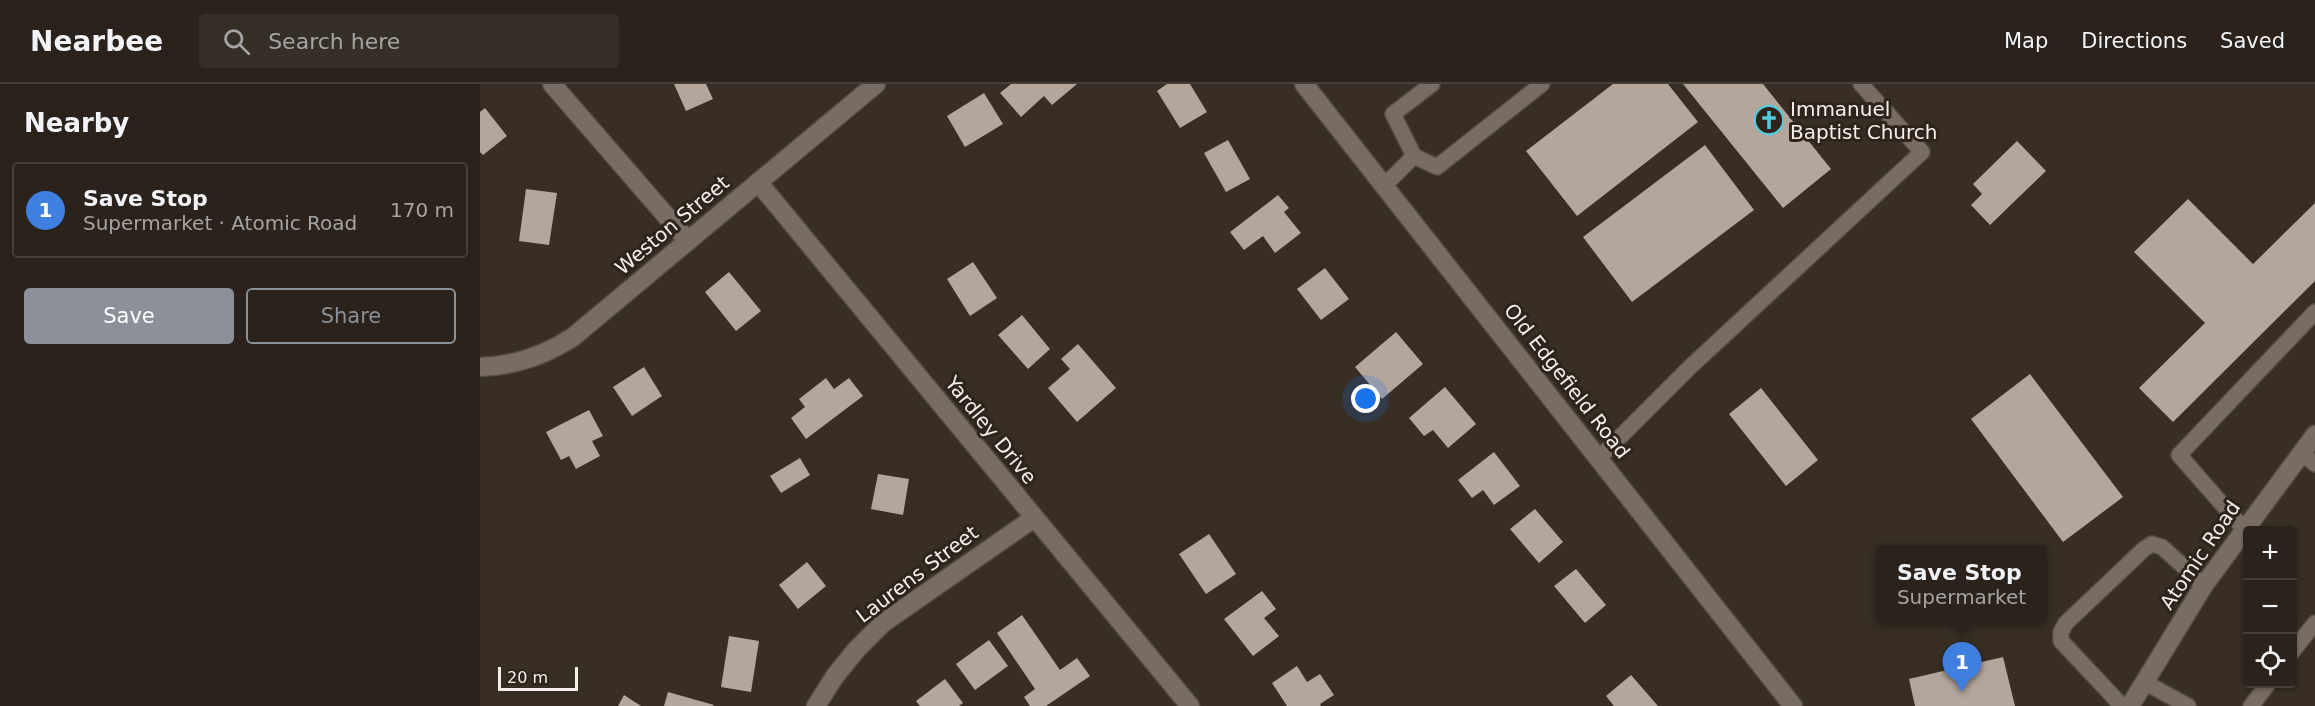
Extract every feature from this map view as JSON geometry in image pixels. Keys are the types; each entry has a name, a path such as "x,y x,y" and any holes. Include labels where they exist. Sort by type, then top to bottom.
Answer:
{"street":[{"path":"552,84 688,241"},
{"name":"Weston Street","path":"480,367 500,367 533,359 573,337 876,84"},
{"name":"Old Edgefield Road","path":"1304,84 1793,706"},
{"name":"Yardley Drive","path":"758,182 1190,706"},
{"name":"Atomic Road","path":"2247,526 2308,458 2315,435"},
{"name":"Laurens Street","path":"816,706 835,676 883,623 1034,518"},
{"name":"Atomic Road","path":"2130,706 2204,585 2243,530"}],"lane":[{"path":"1432,84 1393,114 1414,156 1437,167 1542,84"},
{"path":"1599,458 1689,368 1922,152 1861,84"},
{"path":"1385,185 1414,156"},
{"path":"2243,528 2179,455 2315,312"},
{"path":"2122,706 2061,641 2061,632 2066,622 2152,544 2162,547 2204,585"},
{"path":"2297,646 2315,623"},
{"path":"2144,682 2188,706"},
{"path":"2251,706 2265,688"}],"building":[{"path":"674,84 706,84 713,99 686,111"},
{"path":"1011,84 1077,84 1052,105 1044,96 1021,117 1000,93"},
{"path":"1167,84 1190,84 1207,112 1180,128 1157,91"},
{"path":"1613,84 1668,84 1698,122 1577,216 1526,151"},
{"path":"1683,84 1763,84 1831,169 1783,208"},
{"path":"984,93 1003,124 965,147 947,116"},
{"path":"485,108 507,136 483,155 480,152 480,112"},
{"path":"1228,140 1250,179 1226,192 1204,153"},
{"path":"2017,141 2046,171 1990,225 1971,205 1982,194 1973,184"},
{"path":"1705,145 1754,210 1632,302 1583,237"},
{"path":"526,189 557,193 549,245 519,241"},
{"path":"1278,195 1289,208 1284,212 1301,233 1275,253 1263,236 1244,250 1230,232"},
{"path":"2188,199 2253,264 2315,203 2315,281 2173,422 2139,388 2205,323 2134,252"},
{"path":"973,262 997,298 970,316 947,279"},
{"path":"1325,268 1349,299 1321,320 1297,289"},
{"path":"729,272 761,311 736,331 705,292"},
{"path":"1022,315 1050,349 1028,369 998,335"},
{"path":"1396,332 1423,364 1382,399 1355,367"},
{"path":"1078,344 1116,388 1077,422 1048,388 1070,369 1061,359"},
{"path":"644,367 662,396 632,416 613,387"},
{"path":"2030,374 2123,497 2063,542 1971,419"},
{"path":"826,378 834,389 849,378 863,396 806,439 791,418 805,407 799,399"},
{"path":"1445,387 1476,424 1448,448 1433,430 1424,436 1409,418"},
{"path":"1761,388 1818,460 1786,486 1729,414"},
{"path":"589,410 603,436 592,441 600,456 576,469 569,456 561,460 546,432"},
{"path":"1494,452 1520,486 1494,505 1483,490 1472,498 1458,480"},
{"path":"800,458 810,475 781,493 770,476"},
{"path":"878,474 909,479 903,515 871,509"},
{"path":"1535,509 1563,542 1539,563 1510,529"},
{"path":"1209,534 1236,574 1206,594 1179,554"},
{"path":"807,562 826,586 798,609 779,585"},
{"path":"1576,569 1606,605 1585,623 1554,586"},
{"path":"1262,591 1276,609 1264,618 1279,636 1253,656 1224,619"},
{"path":"1022,615 1060,670 1077,658 1090,676 1046,706 1030,706 1024,697 1035,689 997,633"},
{"path":"729,636 759,641 751,692 721,687"},
{"path":"989,640 1008,666 975,690 956,664"},
{"path":"2003,657 2015,706 1915,706 1909,679"},
{"path":"1297,666 1307,682 1320,674 1334,695 1320,704 1321,706 1287,706 1272,683"},
{"path":"1631,675 1658,706 1614,706 1606,696"},
{"path":"945,679 963,703 959,706 920,706 916,701"},
{"path":"668,692 714,705 664,706"},
{"path":"624,695 641,706 618,706"}],"place":[{"name":"Immanuel Baptist Church","path":"1769,120"},
{"name":"Save Stop","path":"1962,692"}]}
